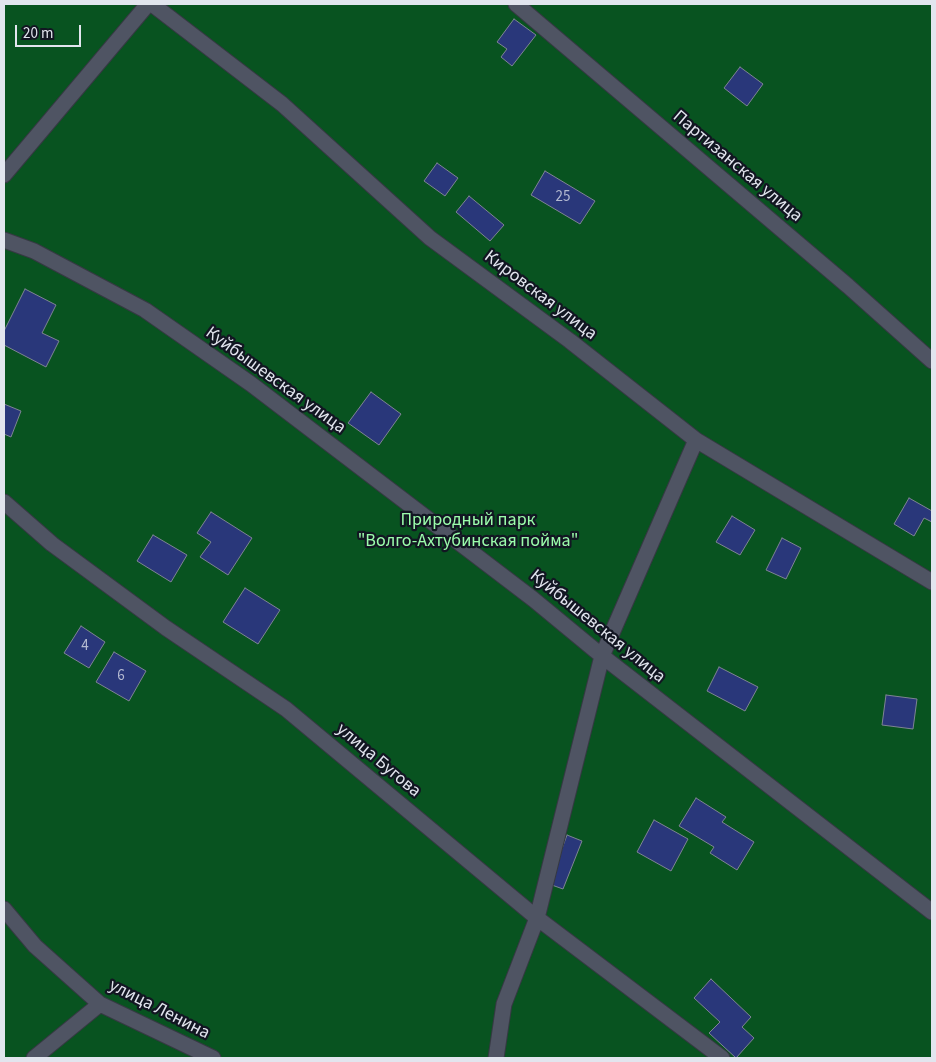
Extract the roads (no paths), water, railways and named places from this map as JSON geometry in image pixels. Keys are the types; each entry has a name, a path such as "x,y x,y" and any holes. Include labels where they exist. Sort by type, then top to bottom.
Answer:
{"street":[{"path":"4,175 150,4"},
{"name":"Кировская улица","path":"150,4 282,104 430,238 570,341 696,440 932,582"},
{"name":"Партизанская улица","path":"516,4 848,286 932,361"},
{"name":"Куйбышевская улица","path":"4,240 34,251 145,310 259,390 533,599 602,656 932,912"},
{"path":"496,1058 504,1004 537,918 602,656 696,440"},
{"name":"улица Бугова","path":"4,502 75,560 166,628 286,709 537,918 722,1058"},
{"name":"улица Ленина","path":"4,909 35,946 100,1004 213,1058"},
{"path":"34,1058 100,1004"}],"park label":[{"name":"Природный парк \"Волго-Ахтубинская пойма\"","path":"468,531"}]}
